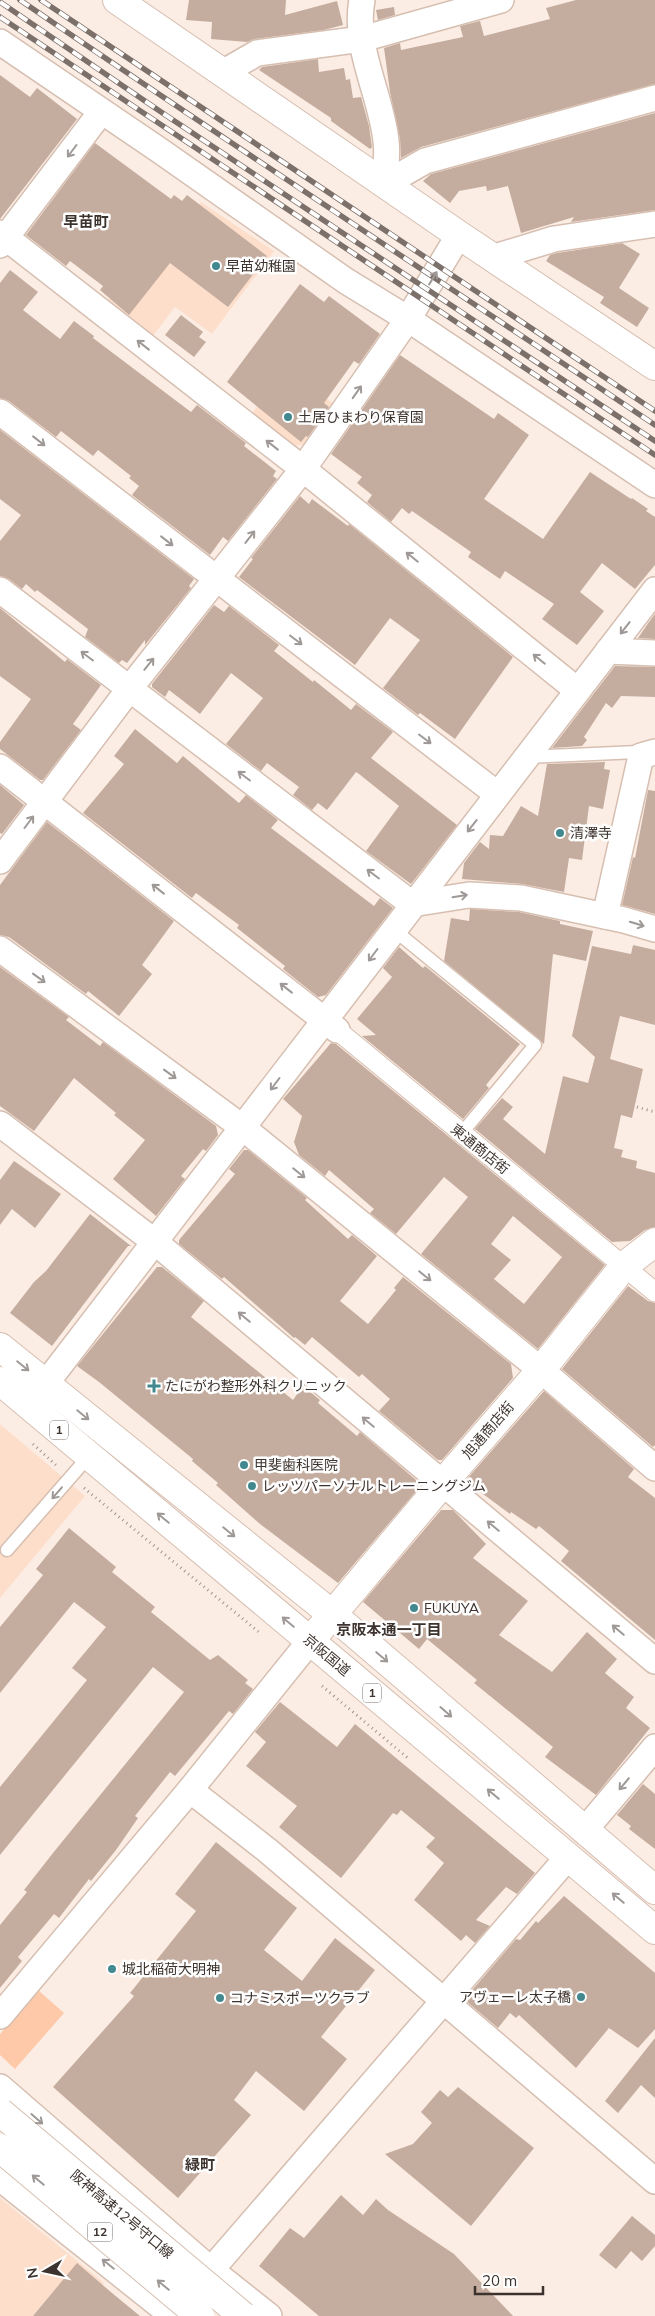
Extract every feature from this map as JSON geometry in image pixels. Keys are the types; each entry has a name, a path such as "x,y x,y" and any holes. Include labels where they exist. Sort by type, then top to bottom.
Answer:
{"main road":[{"path":"117,0 459,235 655,366"},
{"name":"旭通商店街","path":"310,1641 541,1370 624,1266 655,1242"},
{"name":"京阪国道","path":"0,1347 89,1456 655,1930"},
{"name":"京阪国道","path":"0,1381 38,1394 333,1615 655,1890"},
{"name":"阪神高速12号守口線","path":"0,2112 243,2316"},
{"name":"阪神高速12号守口線","path":"0,2148 200,2316"}],"street":[{"path":"362,0 359,16 362,39 386,141 385,184"},
{"path":"224,72 257,53 362,39 501,0"},
{"path":"0,42 159,150 346,281 408,320 655,485"},
{"path":"385,184 425,161 655,98"},
{"path":"101,112 2,239 303,469 577,690"},
{"path":"495,258 554,239 655,224"},
{"path":"0,860 130,688 303,469 408,320 459,235"},
{"path":"0,412 497,794"},
{"path":"0,590 412,904 469,895 512,897 605,916 655,929"},
{"path":"38,1394 242,1127 331,1024 393,929 655,590"},
{"path":"608,651 655,653"},
{"path":"605,916 648,754"},
{"path":"0,767 331,1024"},
{"path":"0,949 242,1127 541,1370 655,1468"},
{"name":"東通商店街","path":"331,1024 461,1134 655,1292"},
{"path":"0,1124 155,1242 655,1661"},
{"path":"0,2016 190,1790 310,1641"},
{"path":"584,1831 655,1747"},
{"path":"190,1790 267,1850 655,2181"},
{"path":"177,2316 211,2270 568,1857"},
{"path":"0,2087 211,2270 269,2316"},
{"path":"0,2178 157,2311"}],"lane":[{"path":"525,758 638,752 648,754"},
{"path":"393,929 535,1045 461,1134"},
{"path":"7,1550 89,1456"}],"path":[{"path":"638,1107 655,1112"},
{"path":"32,1442 42,1453 257,1632 263,1634"}],"shaded area":[{"path":"201,202 274,251 212,334 175,307 150,340 105,304 142,255 153,262"},
{"path":"285,368 334,404 305,444 294,446 251,415"},
{"path":"0,1424 85,1496 0,1598"},
{"path":"38,1990 64,2013 15,2069 0,2055 0,2034"},
{"path":"0,2198 104,2283 76,2316 0,2316"}],"building":[{"path":"189,0 286,0 285,15 337,1 343,25 324,30 255,39 247,42 211,39 212,22 186,20"},
{"path":"576,0 655,0 655,84 421,147 401,158 400,139 390,92 384,48 400,43 401,50 463,37 460,26 480,21 484,36 550,19 546,8"},
{"path":"394,7 395,15 378,20 376,10"},
{"path":"318,59 319,72 344,68 346,80 350,79 353,98 361,97 369,126 372,147 370,149 331,121 331,118 259,70 262,67"},
{"path":"0,75 30,97 37,88 77,119 0,219"},
{"path":"655,113 655,210 571,222 574,217 521,233 508,186 487,191 486,186 459,191 450,203 423,181 431,174"},
{"path":"95,143 171,199 174,195 182,201 187,195 267,256 228,307 170,263 129,315 100,290 103,286 70,261 66,266 26,235"},
{"path":"622,243 640,254 619,288 649,308 637,327 600,303 604,297 546,261 550,255 557,253"},
{"path":"10,270 38,292 23,310 60,339 74,321 94,336 93,338 191,412 197,405 246,443 244,446 276,471 273,476 277,479 228,541 223,537 210,555 132,495 139,486 129,478 131,476 98,450 93,456 61,431 56,437 9,401 0,398 0,283"},
{"path":"300,284 324,302 329,296 380,334 359,364 354,361 324,403 329,407 308,437 306,436 301,442 227,382"},
{"path":"181,315 203,332 199,337 206,342 194,357 165,335"},
{"path":"400,355 494,419 498,413 529,435 484,499 543,539 590,472 648,509 646,511 655,517 655,565 635,589 602,563 580,592 604,611 577,645 542,619 554,604 505,571 500,579 468,557 471,552 412,511 409,514 402,508 391,522 367,502 372,495 357,483 362,477 331,454"},
{"path":"0,430 194,579 189,586 191,588 145,645 145,640 127,663 122,660 119,663 85,637 88,629 37,590 35,592 26,584 22,589 9,579 0,576 0,541 21,515 0,499"},
{"path":"300,496 309,504 312,499 348,526 349,524 513,657 455,739 420,713 418,715 383,688 420,640 390,618 355,665 239,577 253,559 251,558"},
{"path":"214,605 224,612 229,606 279,645 274,651 313,682 314,680 351,710 356,704 393,732 371,758 457,825 411,884 366,851 399,806 359,774 356,772 327,810 318,803 312,810 293,795 299,787 267,763 261,771 226,744 263,698 231,673 200,714 169,690 165,697 152,687 152,684"},
{"path":"0,608 65,662 67,659 101,685 73,724 81,730 43,780 40,780 0,749 0,742 31,699 0,676"},
{"path":"655,614 655,639 638,638 649,622"},
{"path":"615,666 655,667 655,697 621,696 612,708 606,703 584,737 587,740 582,746 552,748"},
{"path":"135,729 177,763 183,756 239,803 246,795 278,820 271,828 374,906 380,898 393,908 326,995 318,997 283,969 285,966 237,928 239,925 196,893 192,898 83,813 124,764 114,756"},
{"path":"605,762 604,769 610,770 603,809 589,806 582,860 569,858 564,892 522,884 462,879 464,863 480,842 489,849 490,835 503,836 521,806 538,816 547,764"},
{"path":"0,785 24,805 2,834 0,833"},
{"path":"648,790 655,791 655,914 622,905 633,857 635,858"},
{"path":"47,822 174,921 142,965 152,974 119,1016 88,991 86,994 9,937 0,935 0,885"},
{"path":"470,909 519,912 593,931 586,961 553,954 544,1044 444,961 451,918 469,921"},
{"path":"633,945 655,950 655,1025 620,1016 610,1059 643,1069 632,1118 621,1115 614,1148 623,1150 621,1157 637,1161 636,1168 655,1173 655,1227 645,1230 630,1241 612,1242 475,1129 502,1098 513,1107 503,1119 545,1154 563,1076 588,1083 595,1057 572,1036 592,946 631,954"},
{"path":"399,947 520,1044 486,1085 489,1088 463,1119 362,1036 376,1035 357,1019 392,977 383,968"},
{"path":"0,967 69,1017 66,1020 100,1046 103,1042 216,1126 218,1135 206,1151 203,1149 181,1176 185,1179 156,1216 113,1179 145,1140 114,1115 116,1113 74,1078 34,1131 0,1106"},
{"path":"331,1043 336,1044 605,1265 538,1349 421,1254 468,1197 444,1177 396,1234 370,1213 374,1209 329,1170 325,1176 299,1155 294,1142 302,1116 283,1099","holes":["513,1216 562,1257 524,1304 494,1279 511,1260 491,1244"]},
{"path":"244,1150 248,1150 307,1198 305,1200 348,1239 352,1235 377,1256 340,1301 368,1324 396,1290 394,1288 403,1277 511,1364 513,1378 442,1460 438,1460 379,1411 390,1399 362,1374 359,1377 312,1337 305,1345 294,1338 224,1277 222,1279 179,1244 179,1240 235,1174 229,1169"},
{"path":"14,1161 61,1194 35,1228 12,1209 0,1225 0,1180"},
{"path":"90,1214 131,1246 128,1246 52,1346 10,1313 34,1282 46,1271"},
{"path":"157,1267 162,1267 204,1301 191,1317 293,1400 303,1386 320,1400 318,1403 357,1436 360,1432 416,1480 418,1489 338,1583 260,1524 216,1485 218,1483 192,1461 193,1459 77,1366"},
{"path":"628,1286 648,1301 655,1303 655,1445 653,1447 562,1369"},
{"path":"544,1391 634,1469 628,1477 655,1498 655,1640 561,1561 569,1551 539,1526 536,1529 511,1512 510,1514 479,1491 477,1493 466,1484 466,1480"},
{"path":"441,1510 453,1510 486,1544 473,1558 528,1601 499,1635 552,1672 587,1632 617,1659 605,1673 634,1697 626,1708 650,1728 596,1795 545,1757 553,1747 474,1683 477,1680 427,1639 419,1649 363,1602"},
{"path":"69,1528 116,1567 112,1572 155,1607 151,1612 210,1660 218,1655 248,1680 245,1683 253,1689 233,1714 229,1711 175,1776 170,1772 135,1816 138,1818 116,1850 91,1881 89,1879 59,1918 54,1914 18,1957 22,1961 0,1988 0,1925 27,1892 24,1890 53,1853 184,1692 153,1667 0,1855 0,1787 87,1680 72,1668 106,1627 74,1602 0,1693 0,1627 43,1575 36,1569"},
{"path":"280,1702 337,1747 355,1724 535,1873 517,1894 506,1887 476,1920 490,1926 475,1943 466,1935 461,1941 414,1900 444,1863 426,1847 435,1838 401,1810 397,1815 393,1813 341,1878 279,1827 297,1806 246,1766 266,1742 255,1732"},
{"path":"643,1784 655,1794 655,1849 629,1829 631,1826 617,1815"},
{"path":"216,1842 297,1908 264,1950 302,1981 335,1938 375,1970 321,2037 347,2059 304,2111 256,2071 234,2100 251,2115 178,2198 53,2087 134,1996 130,1993 196,1911 175,1894"},
{"path":"564,1896 655,1973 655,2029 638,2048 609,2028 576,2068 519,2015 516,2018 510,2013 498,2028 466,2001 470,1997 468,1995 516,1939 520,1940 536,1921 538,1923"},
{"path":"655,2038 655,2098 641,2085 618,2113 605,2101"},
{"path":"458,2087 534,2148 471,2226 385,2154 413,2144 432,2123 421,2112 440,2090 448,2097"},
{"path":"341,2195 363,2215 376,2199 388,2210 454,2254 513,2316 319,2316 259,2266 290,2228 304,2238"},
{"path":"632,2216 655,2235 655,2246 642,2261 631,2251 616,2269 599,2255"},
{"path":"77,2263 112,2293 140,2316 33,2316"}],"railway":[{"path":"20,0 655,425"},
{"path":"41,0 655,411"},
{"path":"0,2 164,114 655,441"},
{"path":"0,17 655,455"}],"place":[{"name":"早苗幼稚園","path":"216,266"},
{"name":"土居ひまわり保育園","path":"288,417"},
{"name":"清澤寺","path":"560,833"},
{"name":"たにがわ整形外科クリニック","path":"154,1386"},
{"name":"甲斐歯科医院","path":"244,1465"},
{"name":"レッツパーソナルトレーニングジム","path":"252,1486"},
{"name":"FUKUYA","path":"414,1608"},
{"name":"城北稲荷大明神","path":"112,1969"},
{"name":"アヴェーレ太子橋","path":"581,1997"},
{"name":"コナミスポーツクラブ","path":"220,1998"}],"district":[{"name":"早苗町","path":"86,222"},
{"name":"京阪本通一丁目","path":"389,1630"},
{"name":"緑町","path":"200,2165"}]}
